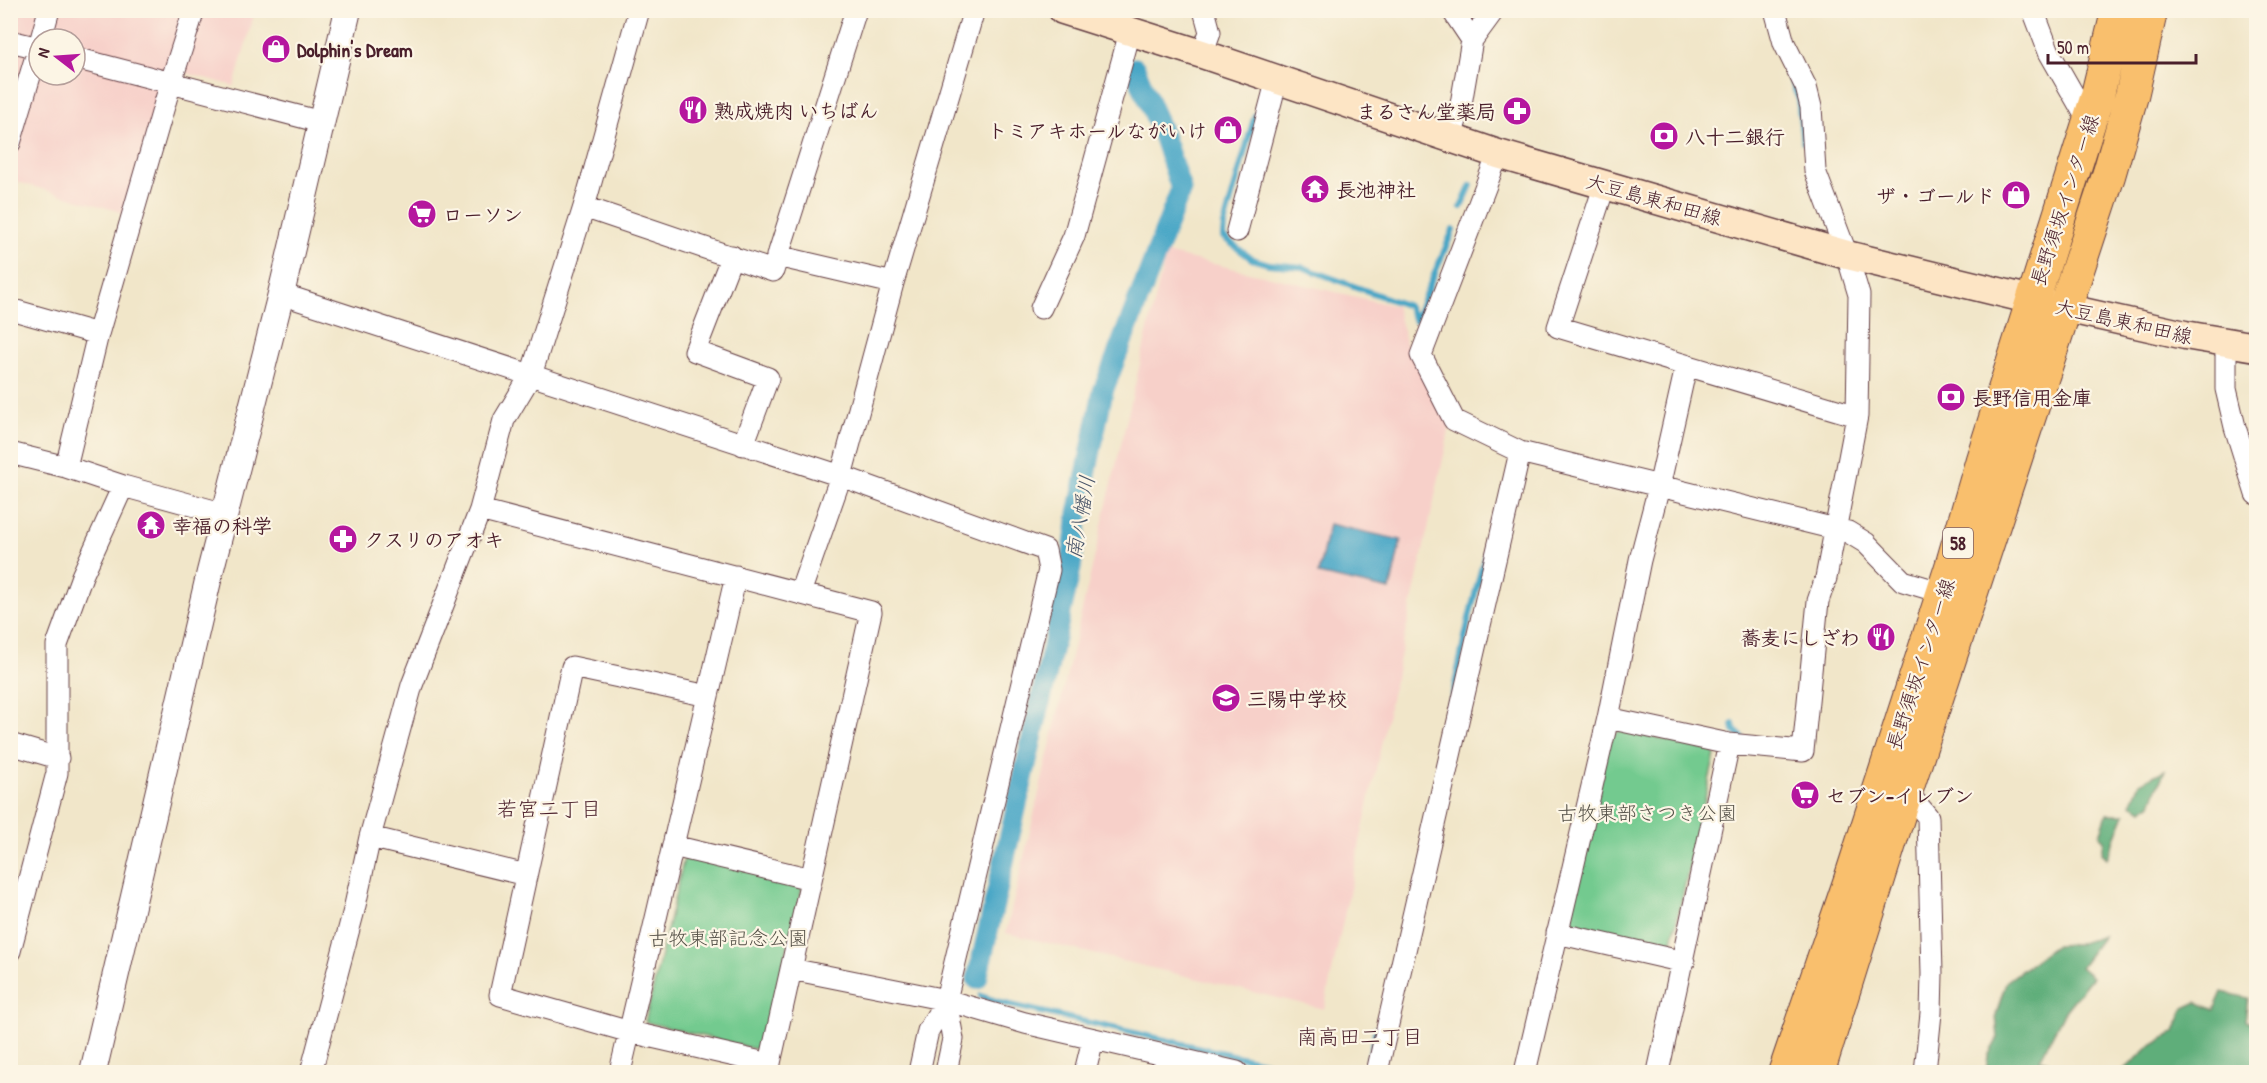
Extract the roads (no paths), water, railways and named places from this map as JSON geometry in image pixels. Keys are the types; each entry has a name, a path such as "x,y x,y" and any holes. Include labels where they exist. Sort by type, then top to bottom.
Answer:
{"main road":[{"name":"大豆島東和田線","path":"1063,10 1202,54 1498,154 1847,255 2185,335 2256,347"},
{"name":"長野須坂インター線","path":"1785,1072 1851,878 1943,593 1982,461 2089,122 2118,10"},
{"name":"長野須坂インター線","path":"1818,1072 1906,791 2109,174 2132,94 2151,10"}],"street":[{"path":"44,27 49,10"},
{"path":"66,467 98,334 194,10"},
{"path":"93,1072 162,768 281,294 348,10"},
{"path":"311,1072 354,910 370,837 412,685 480,510 504,420 531,375 584,207 639,10"},
{"path":"584,207 772,271 856,10"},
{"path":"800,593 841,476 893,283 974,10"},
{"path":"1202,54 1210,32 1204,10"},
{"path":"1452,10 1472,40"},
{"path":"1451,137 1461,104 1472,40 1494,10"},
{"path":"1608,718 1729,744 1803,751 1818,601 1826,579 1857,416 1859,295 1847,255 1815,171 1811,106 1806,87 1784,43 1775,10"},
{"path":"2033,10 2049,52 2089,122"},
{"path":"1041,308 1074,236 1130,32"},
{"path":"10,41 27,45"},
{"path":"87,61 321,122"},
{"path":"1237,231 1277,79"},
{"path":"10,143 27,87"},
{"path":"1498,154 1421,355 1454,420 1520,452 1857,536 1879,555 1903,581 1943,593"},
{"path":"1605,184 1557,327 1857,416"},
{"path":"732,256 695,351 768,378 743,445"},
{"path":"777,256 893,283"},
{"path":"281,294 841,476 1045,550 1049,570 946,1000 928,1031 919,1072"},
{"path":"10,309 98,334"},
{"path":"2226,342 2226,389 2235,428 2256,494"},
{"path":"1525,1072 1608,718 1640,560 1686,367"},
{"path":"1377,1072 1520,452"},
{"path":"10,453 66,467 123,486 225,514"},
{"path":"10,951 13,926 57,773 57,645 82,576 123,486"},
{"path":"480,510 871,612 769,1068 500,995 572,667 708,696"},
{"path":"620,1072 736,576"},
{"path":"10,744 58,758"},
{"path":"1658,1072 1684,962 1729,744"},
{"path":"1906,791 1928,817 1932,974 1928,1072"},
{"path":"370,837 526,875"},
{"path":"673,846 811,879"},
{"path":"1557,933 1684,962"},
{"path":"791,969 946,1000 1025,1023 1229,1072"},
{"path":"945,1072 953,1040 946,1000"},
{"path":"1085,1072 1093,1039"}],"water":[{"path":"1329,524 1401,540 1390,590 1318,574"}],"waterway":[{"name":"南八幡川","path":"977,979 1071,568 1078,514 1103,391 1181,189 1163,135 1135,68"},
{"path":"1787,71 1798,97 1803,142"},
{"path":"1255,115 1224,225 1223,237 1252,259 1269,264 1302,267 1408,306 1415,320"},
{"path":"1461,207 1471,185"},
{"path":"1415,320 1453,230"},
{"path":"1446,727 1469,618 1495,515"},
{"path":"1733,724 1734,730 1742,737"},
{"path":"981,996 1006,1004 1308,1072"},
{"path":"1366,1072 1376,1029"}],"place":[{"name":"Dolphin's Dream","path":"276,49"},
{"name":"熟成焼肉 いちばん","path":"693,110"},
{"name":"まるさん堂薬局","path":"1517,111"},
{"name":"トミアキホールながいけ","path":"1228,130"},
{"name":"八十二銀行","path":"1664,136"},
{"name":"長池神社","path":"1315,189"},
{"name":"ザ・ゴールド","path":"2016,195"},
{"name":"ローソン","path":"422,214"},
{"name":"長野信用金庫","path":"1951,397"},
{"name":"幸福の科学","path":"151,525"},
{"name":"クスリのアオキ","path":"343,539"},
{"name":"蕎麦にしざわ","path":"1881,637"},
{"name":"三陽中学校","path":"1226,698"},
{"name":"セブン-イレブン","path":"1805,795"}],"district":[{"name":"若宮二丁目","path":"549,808"},
{"name":"南高田二丁目","path":"1360,1036"}],"park label":[{"name":"古牧東部さつき公園","path":"1647,812"},
{"name":"古牧東部記念公園","path":"728,937"}]}
